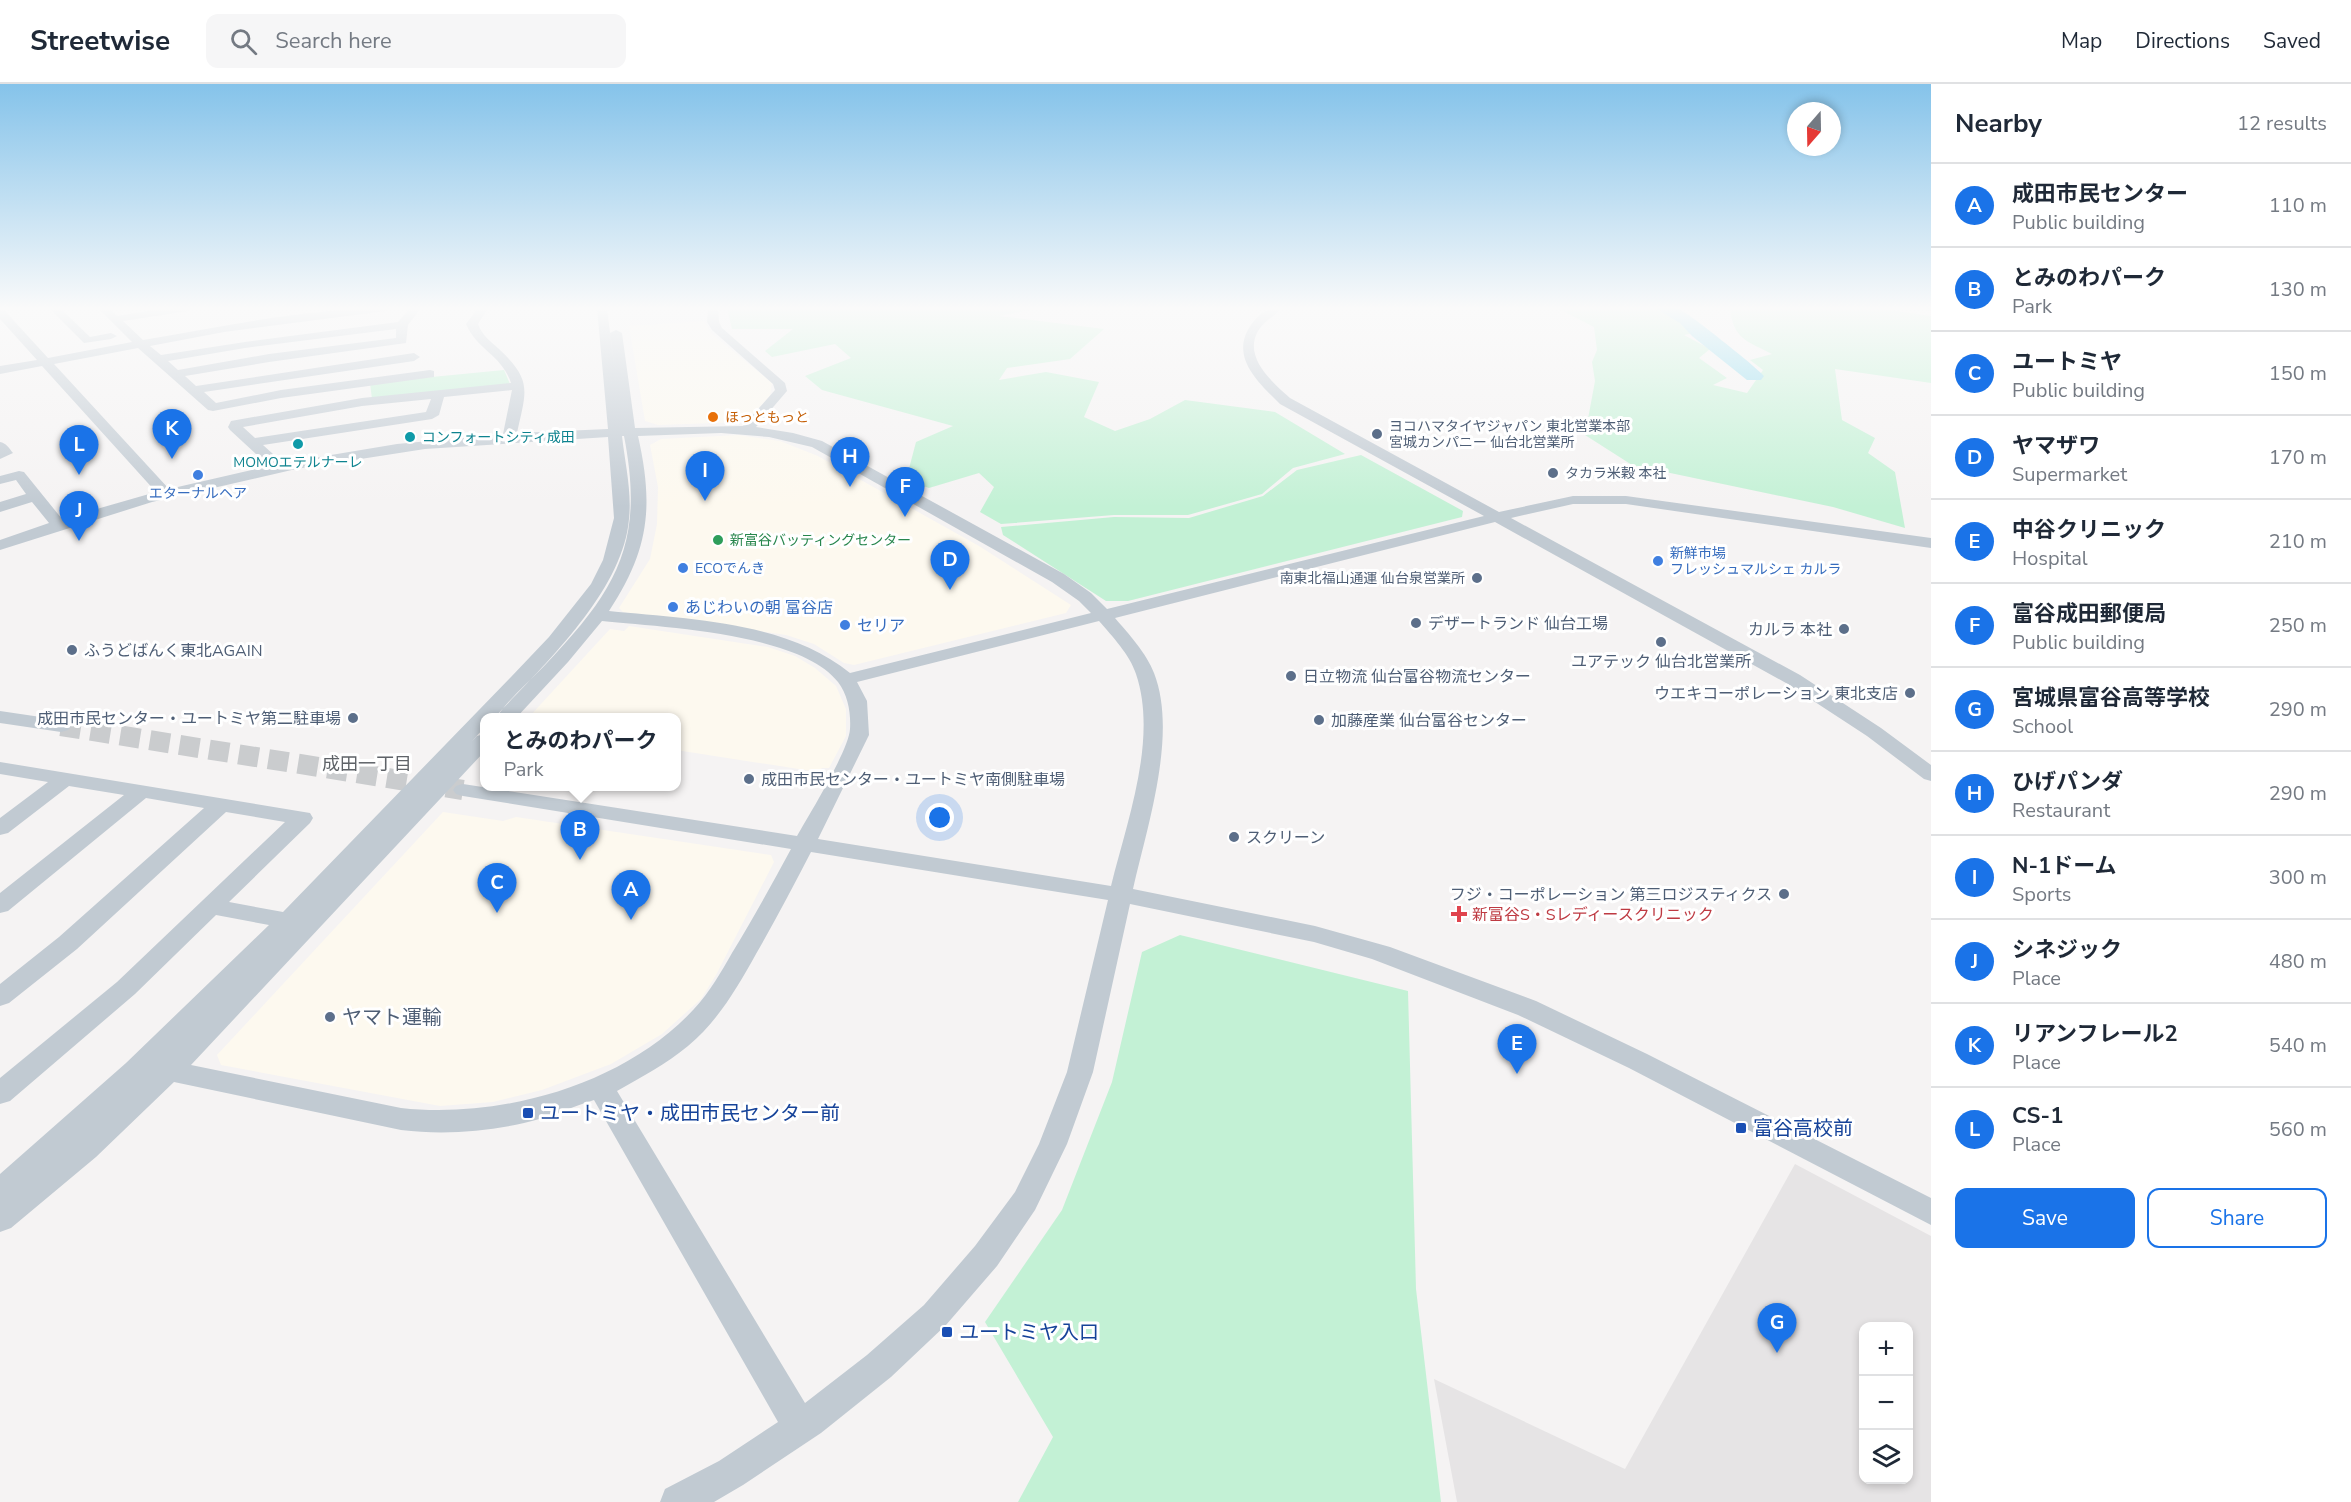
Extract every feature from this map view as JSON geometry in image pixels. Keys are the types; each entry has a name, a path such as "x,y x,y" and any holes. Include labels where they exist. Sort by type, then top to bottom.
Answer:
{"street":[{"path":"58,374 165,494"},
{"path":"177,374 213,407 281,394 429,374"},
{"path":"194,390 289,374"},
{"path":"509,437 518,397 518,386 514,374"},
{"path":"509,713 585,631 617,585 634,544 638,525 638,484 622,432 613,374"},
{"path":"487,713 555,641 599,585 611,560 622,518 621,374"},
{"path":"747,429 781,391 779,383 769,374"},
{"path":"1257,374 1285,401 1340,433 1793,679 1874,732 1931,775"},
{"path":"280,468 235,427 236,424 363,402 518,386"},
{"path":"252,443 432,415 439,393"},
{"path":"0,545 58,525 165,494 280,468 396,448 509,437 747,429 796,437 817,444 1058,578 1085,597 1122,637 1145,673 1154,722 1150,767 1080,1072 1053,1144 1025,1201 986,1256 935,1315 879,1366 800,1427 731,1473 678,1502"},
{"path":"0,446 6,453 0,454"},
{"path":"0,480 19,475 58,525"},
{"path":"0,507 35,496"},
{"path":"847,679 1496,517 1573,500 1626,500 1931,543"},
{"path":"169,1071 401,1119 457,1122 525,1112 601,1087 650,1060 679,1039 703,1016 733,974 847,762 859,732 859,711 847,679 812,653 785,642 728,631 596,615"},
{"path":"0,717 61,726"},
{"path":"0,1191 64,1137 141,1066 288,921 480,721"},
{"path":"0,1219 86,1149 169,1071 480,744"},
{"path":"0,768 302,818 126,988 0,1093"},
{"path":"0,828 65,778"},
{"path":"463,790 1121,894 1315,934 1382,953 1527,1008 1648,1066 1931,1212"},
{"path":"0,905 142,791"},
{"path":"0,997 68,943 222,804"},
{"path":"211,906 288,921"},
{"path":"601,1087 800,1427"}],"shaded area":[{"path":"637,374 761,374 772,383 770,396 745,422 658,425 645,421"},
{"path":"738,435 780,441 818,456 979,546 1071,605 1066,613 854,665 844,663 814,644 786,635 623,612 619,608 650,559 657,524 658,487 650,445 661,439"},
{"path":"629,626 768,647 795,656 815,668 836,686 846,709 846,736 829,768 822,768 818,772 681,751 681,713 533,713 610,629 624,631"},
{"path":"443,812 503,821 516,817 771,855 774,862 716,975 701,999 662,1034 611,1064 542,1090 493,1102 440,1106 221,1065 217,1055"},
{"path":"1795,1164 1931,1236 1931,1502 1457,1502 1434,1379 1625,1469"}],"green space":[{"path":"461,374 506,374 510,384 372,399 370,383"},
{"path":"1003,374 999,380 1033,374 1058,374 1099,382 1084,417 1115,431 1150,419 1185,400 1275,412 1345,454 1293,468 1262,494 1188,515 1114,515 1001,524 980,512 994,487 979,473 929,488 906,480 916,442 953,426 822,390 805,376"},
{"path":"1594,374 1722,374 1727,378 1713,385 1747,393 1760,374 1836,374 1842,420 1875,438 1868,453 1895,472 1905,528 1833,507 1632,465 1585,435 1595,381"},
{"path":"1870,374 1931,374 1931,383"},
{"path":"1361,455 1463,511 1462,517 1128,601 1106,601 1003,535 1001,527 1114,517 1189,518 1263,496 1297,470"},
{"path":"1180,935 1408,991 1416,1289 1441,1502 1018,1502 1053,1437 985,1322 1062,1210 1112,1082 1142,952"}],"tunnel":[{"path":"61,726 463,790"}],"place":[{"name":"ほっともっと","path":"713,417"},
{"name":"ヨコハマタイヤジャパン 東北営業本部 宮城カンパニー 仙台北営業所","path":"1377,434"},
{"name":"コンフォートシティ成田","path":"410,437"},
{"name":"MOMOエテルナーレ","path":"298,444"},
{"name":"リアンフレール2","path":"172,459"},
{"name":"タカラ米穀 本社","path":"1553,473"},
{"name":"CS-1","path":"79,475"},
{"name":"エターナルヘア","path":"198,475"},
{"name":"ひげパンダ","path":"850,487"},
{"name":"N-1ドーム","path":"705,501"},
{"name":"富谷成田郵便局","path":"905,517"},
{"name":"新富谷バッティングセンター","path":"718,540"},
{"name":"シネジック","path":"79,541"},
{"name":"新鮮市場 フレッシュマルシェ カルラ","path":"1658,561"},
{"name":"ECOでんき","path":"683,568"},
{"name":"南東北福山通運 仙台泉営業所","path":"1477,578"},
{"name":"ヤマザワ","path":"950,590"},
{"name":"あじわいの朝 富谷店","path":"673,607"},
{"name":"デザートランド 仙台工場","path":"1416,623"},
{"name":"セリア","path":"845,625"},
{"name":"カルラ 本社","path":"1844,629"},
{"name":"ユアテック 仙台北営業所","path":"1661,642"},
{"name":"ふうどばんく東北AGAIN","path":"72,650"},
{"name":"日立物流 仙台富谷物流センター","path":"1291,676"},
{"name":"ウエキコーポレーション 東北支店","path":"1910,693"},
{"name":"成田市民センター・ユートミヤ第二駐車場","path":"353,718"},
{"name":"加藤産業 仙台富谷センター","path":"1319,720"},
{"name":"成田市民センター・ユートミヤ南側駐車場","path":"749,779"},
{"name":"スクリーン","path":"1234,837"},
{"name":"とみのわパーク","path":"580,860"},
{"name":"フジ・コーポレーション 第三ロジスティクス","path":"1784,894"},
{"name":"ユートミヤ","path":"497,913"},
{"name":"新富谷S・Sレディースクリニック","path":"1459,914"},
{"name":"成田市民センター","path":"631,920"},
{"name":"ヤマト運輸","path":"330,1017"},
{"name":"中谷クリニック","path":"1517,1074"},
{"name":"ユートミヤ・成田市民センター前","path":"528,1113"},
{"name":"富谷高校前","path":"1741,1128"},
{"name":"ユートミヤ入口","path":"947,1332"},
{"name":"宮城県富谷高等学校","path":"1777,1353"}],"district":[{"name":"成田一丁目","path":"367,764"}]}
